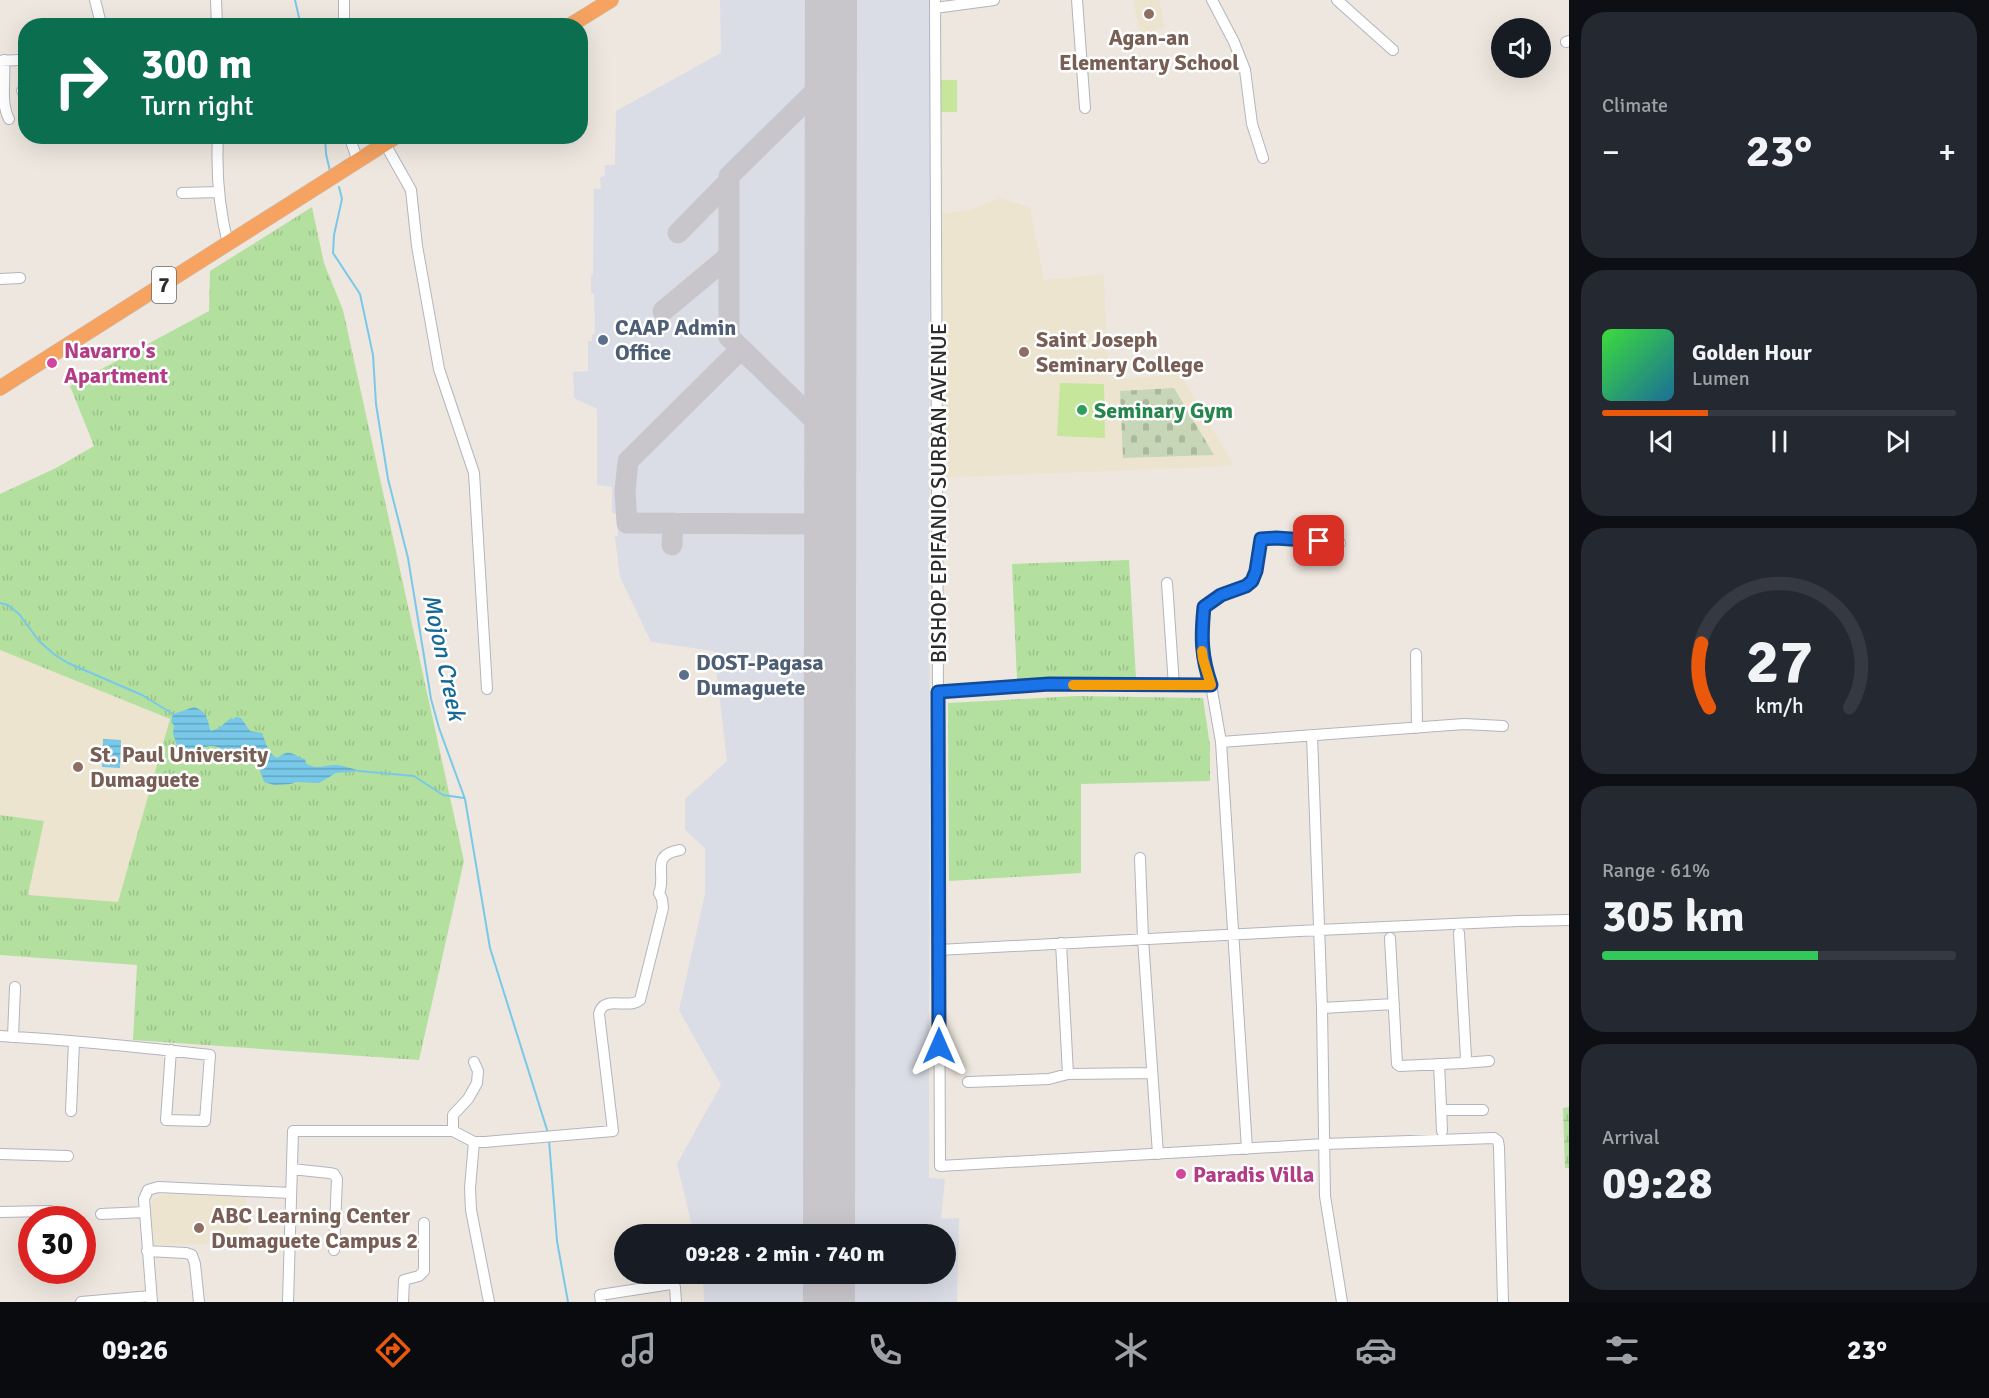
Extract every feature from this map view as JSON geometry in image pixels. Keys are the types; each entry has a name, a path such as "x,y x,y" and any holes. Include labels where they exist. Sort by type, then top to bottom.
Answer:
{"highway":[{"path":"581,18 605,2"},
{"name":"7","path":"0,388 385,144"}],"street":[{"path":"95,0 100,18"},
{"path":"216,0 217,18"},
{"path":"344,0 344,18"},
{"path":"935,4 994,0"},
{"path":"1077,0 1085,108"},
{"path":"1212,0 1234,42 1245,70 1252,124 1263,158"},
{"path":"1337,0 1393,50"},
{"name":"BISHOP EPIFANIO SURBAN AVENUE","path":"935,4 940,1166 1158,1154"},
{"path":"9,119 3,88 5,76 2,61 18,60"},
{"path":"218,144 217,169 221,217 228,244"},
{"path":"352,144 358,161"},
{"path":"393,144 411,190 417,246 439,369 474,473 487,689"},
{"path":"182,193 219,192"},
{"path":"0,279 20,278"},
{"path":"1247,1149 1221,742 1211,685 1203,659 1201,630 1204,607 1221,595 1246,586 1252,581 1256,571 1261,539 1340,543"},
{"path":"1167,583 1173,686"},
{"path":"1416,654 1418,728"},
{"path":"938,692 1049,684 1211,685"},
{"path":"1221,742 1464,724 1503,726"},
{"path":"1312,735 1322,1008 1325,1196 1342,1302"},
{"path":"288,1302 293,1131 453,1131 474,1142 613,1131 600,1009 609,1003 632,1004 640,1000 663,908 659,893 661,888 660,862 663,857 680,850"},
{"path":"1140,858 1143,939 1158,1154 1325,1144 1494,1138 1498,1142 1503,1302"},
{"path":"938,950 1233,934 1569,920"},
{"path":"1459,933 1466,1058 1463,1063"},
{"path":"1390,938 1397,1064 1400,1066 1489,1061"},
{"path":"1061,943 1068,1074"},
{"path":"13,1037 15,987"},
{"path":"1322,1008 1394,1004"},
{"path":"0,1036 171,1050 210,1054 205,1121 166,1120 171,1050"},
{"path":"71,1111 74,1042"},
{"path":"453,1131 453,1115 468,1099 477,1083 478,1071 474,1062"},
{"path":"1439,1064 1442,1131"},
{"path":"968,1082 1049,1079 1068,1074 1152,1073"},
{"path":"1441,1106 1442,1110 1446,1111 1483,1110"},
{"path":"474,1142 470,1188 471,1210 489,1302"},
{"path":"0,1154 68,1155"},
{"path":"292,1169 334,1174 337,1179 334,1250"},
{"path":"81,1302 151,1299 145,1194 152,1188 291,1193"},
{"path":"0,1212 18,1212"},
{"path":"101,1214 145,1212"},
{"path":"403,1302 404,1280 422,1274 424,1271 424,1223"},
{"path":"147,1251 192,1255 199,1302"},
{"path":"601,1302 600,1295 671,1284 675,1287 676,1302"}],"shaded area":[{"path":"720,0 930,0 929,1178 945,1179 941,1218 959,1218 957,1302 704,1302 703,1284 956,1284 956,1224 692,1224 677,1164 721,1085 679,1010 705,894 705,848 685,830 685,799 727,761 714,651 651,642 620,577 615,536 618,536 618,514 612,513 612,487 597,485 597,409 574,398 573,372 588,371 588,341 592,341 592,335 595,334 594,294 591,292 594,189 601,189 600,178 605,175 605,165 615,165 616,111 721,53"},
{"name":"Agan-an Elementary School","path":"1133,0 1159,0 1165,28 1140,35"},
{"name":"Saint Joseph Seminary College","path":"1000,198 1030,207 1044,280 1104,274 1111,380 1180,374 1234,466 940,478 939,214 969,210"},
{"name":"St. Paul University Dumaguete","path":"0,650 170,719 118,902 27,895 44,821 0,815"},
{"name":"ABC Learning Center Dumaguete Campus 2","path":"166,1194 246,1197 249,1244 151,1245 150,1205 156,1197"}],"green space":[{"path":"941,80 957,80 957,112 940,112"},
{"path":"312,207 324,263 343,310 464,861 419,1060 133,1040 137,965 0,955 0,815 44,821 28,895 118,902 170,719 0,650 0,494 56,468 94,446 70,386 209,311 210,271"},
{"name":"Seminary Gym","path":"1060,383 1104,384 1105,438 1057,436"},
{"path":"1174,388 1214,455 1123,458 1120,391"},
{"path":"1129,560 1136,678 1074,677 1017,680 1012,564"},
{"path":"1078,696 1203,698 1210,746 1210,781 1081,784 1081,873 949,881 948,703"},
{"path":"1569,1107 1569,1168 1565,1168 1563,1108"}],"water":[{"path":"194,707 205,714 211,731 219,728 231,718 241,718 250,731 262,733 269,752 277,758 286,753 292,753 305,759 306,763 313,767 337,765 361,771 336,773 319,783 296,782 274,785 264,782 257,765 250,757 215,747 208,746 198,750 196,748 189,752 180,751 174,757 170,757 170,751 177,745 173,734 174,725 171,722 173,714"},
{"path":"103,739 121,740 120,768 102,767"}],"waterway":[{"name":"Mojon Creek","path":"295,0 299,18"},
{"name":"Mojon Creek","path":"325,144 330,171"},
{"name":"Mojon Creek","path":"339,187 342,199 334,235 333,253 360,294 373,355 376,404 388,479 408,558 431,699 465,799 490,948 548,1133"},
{"path":"0,603 8,605 19,614 39,641 55,655 68,663 142,695 173,714"},
{"path":"359,771 414,776 443,795 464,798"},
{"name":"Mojon Creek","path":"549,1140 557,1241 568,1302"}],"taxiway":[{"path":"831,76 729,176 729,337 831,436"},
{"path":"678,233 729,181"},
{"path":"663,311 729,256"},
{"path":"741,349 628,461 625,491 627,523 830,524"},
{"path":"672,545 673,523"}],"runway":[{"path":"829,1224 831,0"},
{"path":"829,1284 829,1302"}],"slow traffic":[{"path":"1073,685 1211,685 1202,651"}],"place":[{"name":"Agan-an Elementary School","path":"1149,14"},
{"name":"CAAP Admin Office","path":"603,340"},
{"name":"Saint Joseph Seminary College","path":"1024,352"},
{"name":"Navarro's Apartment","path":"52,363"},
{"name":"Seminary Gym","path":"1082,410"},
{"name":"DOST-Pagasa Dumaguete","path":"684,675"},
{"name":"St. Paul University Dumaguete","path":"78,767"},
{"name":"Paradis Villa","path":"1181,1174"},
{"name":"ABC Learning Center Dumaguete Campus 2","path":"199,1228"}],"route":[{"path":"939,1046 938,692 1049,684 1211,685 1203,659 1201,630 1204,607 1221,595 1246,586 1252,581 1256,571 1261,539 1319,541"}]}
